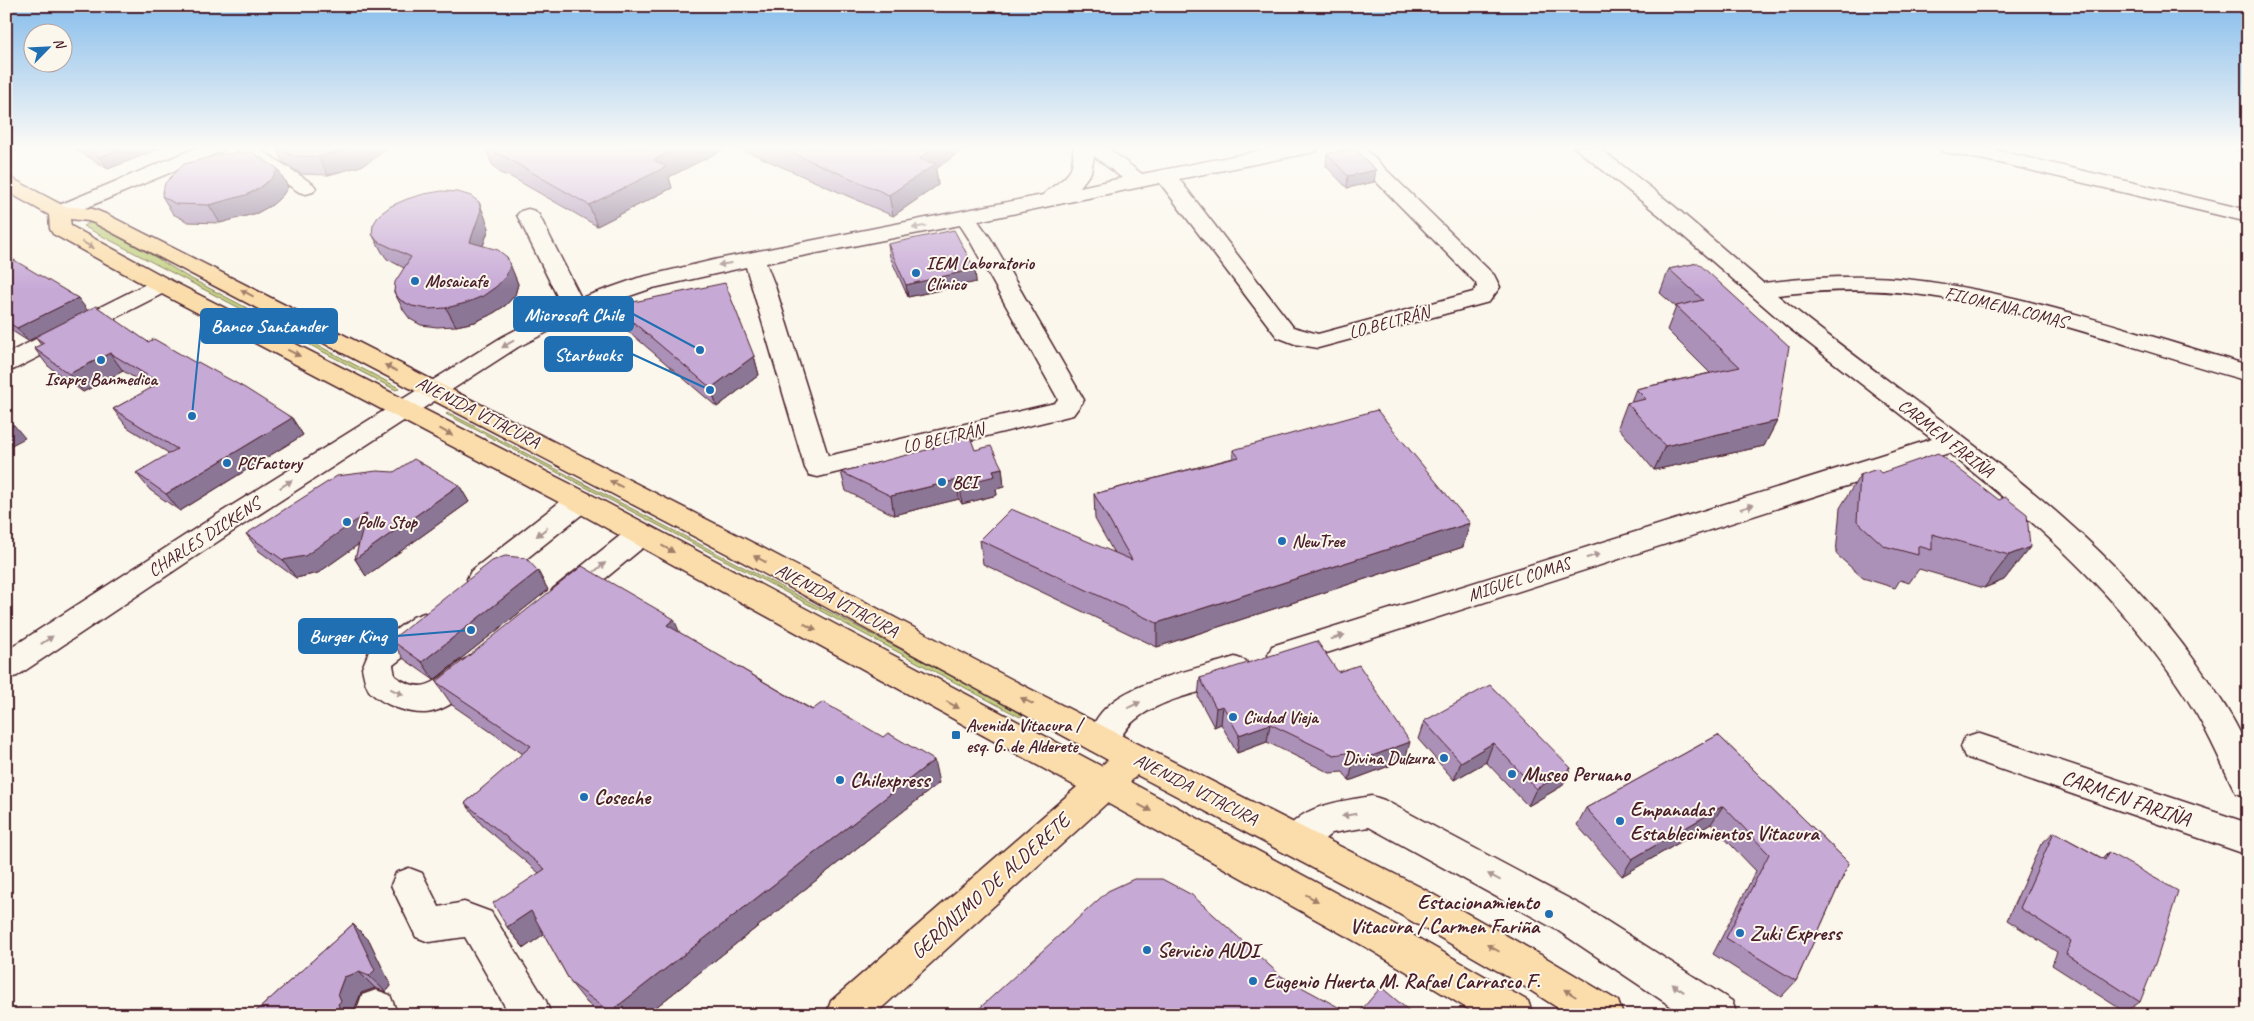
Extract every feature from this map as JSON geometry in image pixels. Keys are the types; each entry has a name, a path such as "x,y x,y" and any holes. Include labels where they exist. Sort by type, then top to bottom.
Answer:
{"main road":[{"name":"AVENIDA VITACURA","path":"26,195 59,212 93,215 435,389 1407,899 1535,972 1604,1015"},
{"name":"AVENIDA VITACURA","path":"59,212 61,230 162,285 580,501 1384,938 1514,1015"},
{"name":"GERÓNIMO DE ALDERETE","path":"845,1015 1135,757"}],"street":[{"path":"59,212 101,195"},
{"path":"1045,201 1055,195"},
{"path":"403,410 510,342 575,309 655,281 718,266 1075,195"},
{"name":"LO BELTRÁN","path":"1180,195 1285,332 1303,339 1318,341 1481,297 1489,288 1486,280 1400,195"},
{"name":"CARMEN FARIÑA","path":"1649,195 1833,351 1953,442 2067,535 2134,603 2175,654 2207,702 2232,748 2248,783"},
{"path":"2158,195 2248,216"},
{"path":"528,215 575,309"},
{"name":"LO BELTRÁN","path":"754,260 764,286 818,468 1064,409 1071,400 980,239 965,218"},
{"name":"FILOMENA COMAS","path":"1759,290 1808,284 1880,284 1936,290 2088,327 2248,373"},
{"path":"6,364 162,285"},
{"name":"CHARLES DICKENS","path":"6,667 403,410"},
{"name":"MIGUEL COMAS","path":"1101,740 1112,722 1128,708 1162,693 1953,442"},
{"path":"490,656 445,692 425,700 398,695 381,683 376,668 382,658 580,501"},
{"path":"543,613 641,534"},
{"name":"CARMEN FARIÑA","path":"1977,747 2248,839"},
{"path":"1297,841 1324,819 1372,810 1570,918 1718,1015"},
{"path":"409,885 430,926 467,918 478,924 532,1015"}],"green space":[{"path":"91,222 186,276 399,388 396,390 83,226"},
{"path":"449,413 1024,714 1020,717 446,414"}],"building":[{"path":"247,195 209,205 176,204 162,196"},
{"path":"422,195 467,195 479,202 481,210 470,242 498,250 507,257 510,266 506,276 497,286 483,296 446,308 428,309 412,306 400,300 394,292 395,282 411,257 377,241 372,234 373,225 379,215 391,206"},
{"path":"571,195 610,195 589,205"},
{"path":"954,230 975,269 906,285 888,244"},
{"path":"14,260 78,298 17,328 6,321 6,264"},
{"path":"1698,263 1789,346 1777,421 1665,446 1627,403 1646,399 1636,389 1740,367 1676,306 1703,300 1669,269"},
{"path":"725,283 754,356 711,388 614,306"},
{"path":"96,306 148,342 154,339 196,363 198,362 245,388 292,418 166,494 136,473 177,449 113,409 160,383 110,353 69,374 34,348 44,343 35,337"},
{"name":"NewTree","path":"1377,410 1470,523 1157,623 980,540 1011,509 1132,560 1094,494 1239,457 1233,450"},
{"path":"6,419 14,425 6,429"},
{"path":"969,434 975,450 991,446 1002,468 993,470 995,476 960,485 957,480 891,496 841,472 934,448 932,444"},
{"path":"1938,453 1999,500 2005,497 2027,514 2030,547 2009,555 1932,534 1932,550 1918,546 1918,555 1884,546 1857,521 1860,475 1877,469 1881,473"},
{"path":"414,459 459,485 355,559 367,513 305,556 283,560 246,534 337,476 377,471 394,472"},
{"path":"505,556 526,558 538,571 422,662 391,640 492,561"},
{"path":"582,566 674,619 667,625 812,710 823,702 883,737 888,733 934,760 610,1012 571,983 531,911 507,927 493,903 545,869 465,803 531,746 436,682"},
{"path":"1317,641 1338,672 1359,665 1410,742 1353,763 1347,753 1334,755 1270,724 1239,735 1223,706 1216,708 1200,678"},
{"path":"1490,685 1571,768 1536,789 1493,743 1461,762 1424,721"},
{"path":"1718,735 1849,863 1796,981 1726,938 1769,854 1723,806 1632,859 1586,808"},
{"path":"2054,832 2105,860 2108,852 2178,891 2158,956 2140,1002 2066,954 2071,941 2020,908"},
{"name":"Servicio AUDI","path":"1134,879 1162,879 1192,895 1281,976 1353,1015 972,1015 1108,891"},
{"path":"353,924 375,970 369,976 359,972 344,977 338,993 341,1001 338,1004 342,1015 252,1015"},
{"path":"1381,987 1414,1015 1357,1015"}],"place":[{"name":"IEM Laboratorio Clínico","path":"916,273"},
{"name":"Mosaicafe","path":"415,281"},
{"name":"Microsoft Chile","path":"700,350"},
{"name":"Isapre Banmedica","path":"101,360"},
{"name":"Starbucks","path":"710,390"},
{"name":"Banco Santander","path":"192,416"},
{"name":"PCFactory","path":"227,463"},
{"name":"BCI","path":"942,482"},
{"name":"Pollo Stop","path":"347,522"},
{"name":"NewTree","path":"1282,541"},
{"name":"Burger King","path":"471,630"},
{"name":"Ciudad Vieja","path":"1233,717"},
{"name":"Avenida Vitacura / esq. G. de Alderete","path":"956,735"},
{"name":"Divina Dulzura","path":"1444,758"},
{"name":"Museo Peruano","path":"1512,774"},
{"name":"Chilexpress","path":"840,780"},
{"name":"Coseche","path":"584,797"},
{"name":"Empanadas Establecimientos Vitacura","path":"1620,821"},
{"name":"Estacionamiento Vitacura / Carmen Fariña","path":"1549,914"},
{"name":"Zuki Express","path":"1740,933"},
{"name":"Servicio AUDI","path":"1147,950"},
{"name":"Eugenio Huerta M. Rafael Carrasco F.","path":"1253,981"}]}
